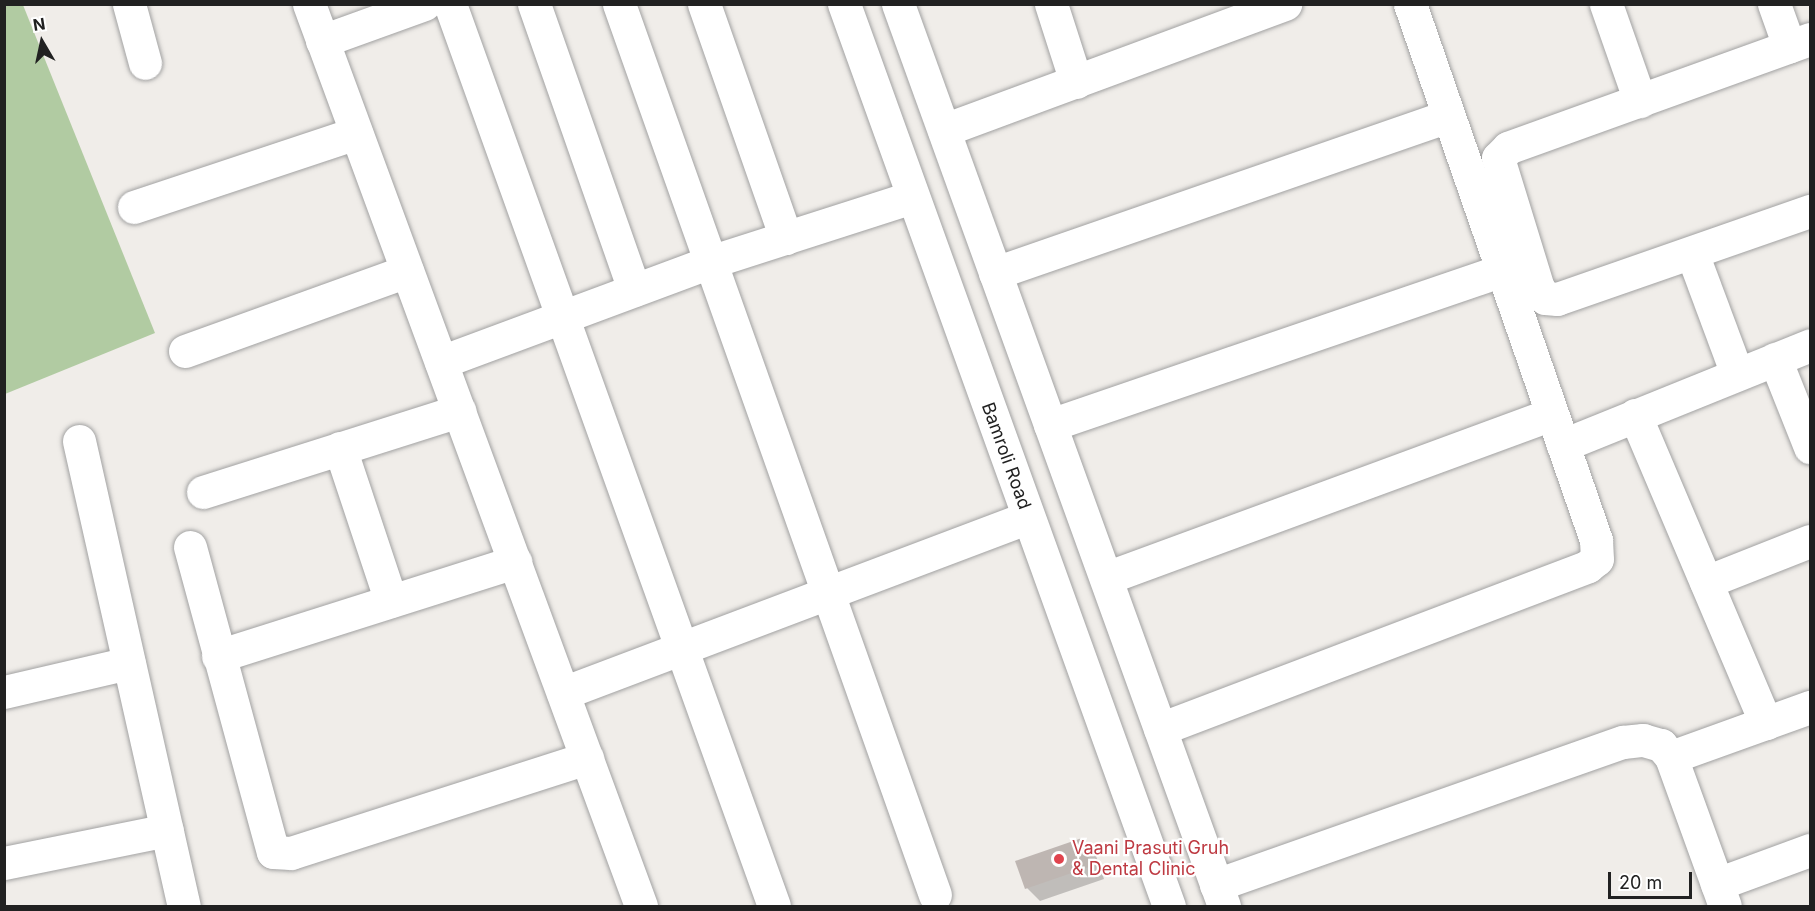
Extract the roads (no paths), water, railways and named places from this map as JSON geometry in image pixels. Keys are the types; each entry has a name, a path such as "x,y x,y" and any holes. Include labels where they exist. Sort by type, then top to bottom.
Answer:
{"street":[{"path":"129,4 145,63"},
{"path":"309,4 641,906"},
{"path":"322,41 424,4"},
{"path":"450,4 774,906"},
{"path":"534,4 634,290"},
{"path":"619,4 935,896"},
{"path":"704,4 786,238"},
{"name":"Bamroli Road","path":"844,4 1169,906"},
{"path":"898,4 1220,896 1623,742 1643,740 1660,744 1671,757 1721,895 1810,850"},
{"path":"1051,4 1076,82"},
{"path":"944,130 1285,4"},
{"path":"1160,729 1588,566 1597,559 1599,550 1410,4"},
{"path":"1606,4 1640,100"},
{"path":"1774,4 1800,42 1508,148 1497,158 1538,288 1545,298 1557,299 1810,211"},
{"path":"995,273 1449,116"},
{"path":"134,207 356,133"},
{"path":"441,362 562,315 710,262 913,197"},
{"path":"1692,253 1737,374"},
{"path":"1050,425 1502,270"},
{"path":"185,351 407,271"},
{"path":"1563,445 1810,345"},
{"path":"1775,359 1810,447"},
{"path":"203,492 459,411"},
{"path":"1106,578 1552,414"},
{"path":"1635,415 1766,723"},
{"path":"80,441 184,906"},
{"path":"340,448 391,601"},
{"path":"563,693 1028,517"},
{"path":"1706,582 1810,541"},
{"path":"190,547 268,844 281,855 587,758"},
{"path":"218,656 515,562"},
{"path":"4,692 129,663"},
{"path":"1671,757 1810,707"},
{"path":"4,863 167,830"}],"place":[{"name":"Vaani Prasuti Gruh & Dental Clinic","path":"1059,859"}]}
